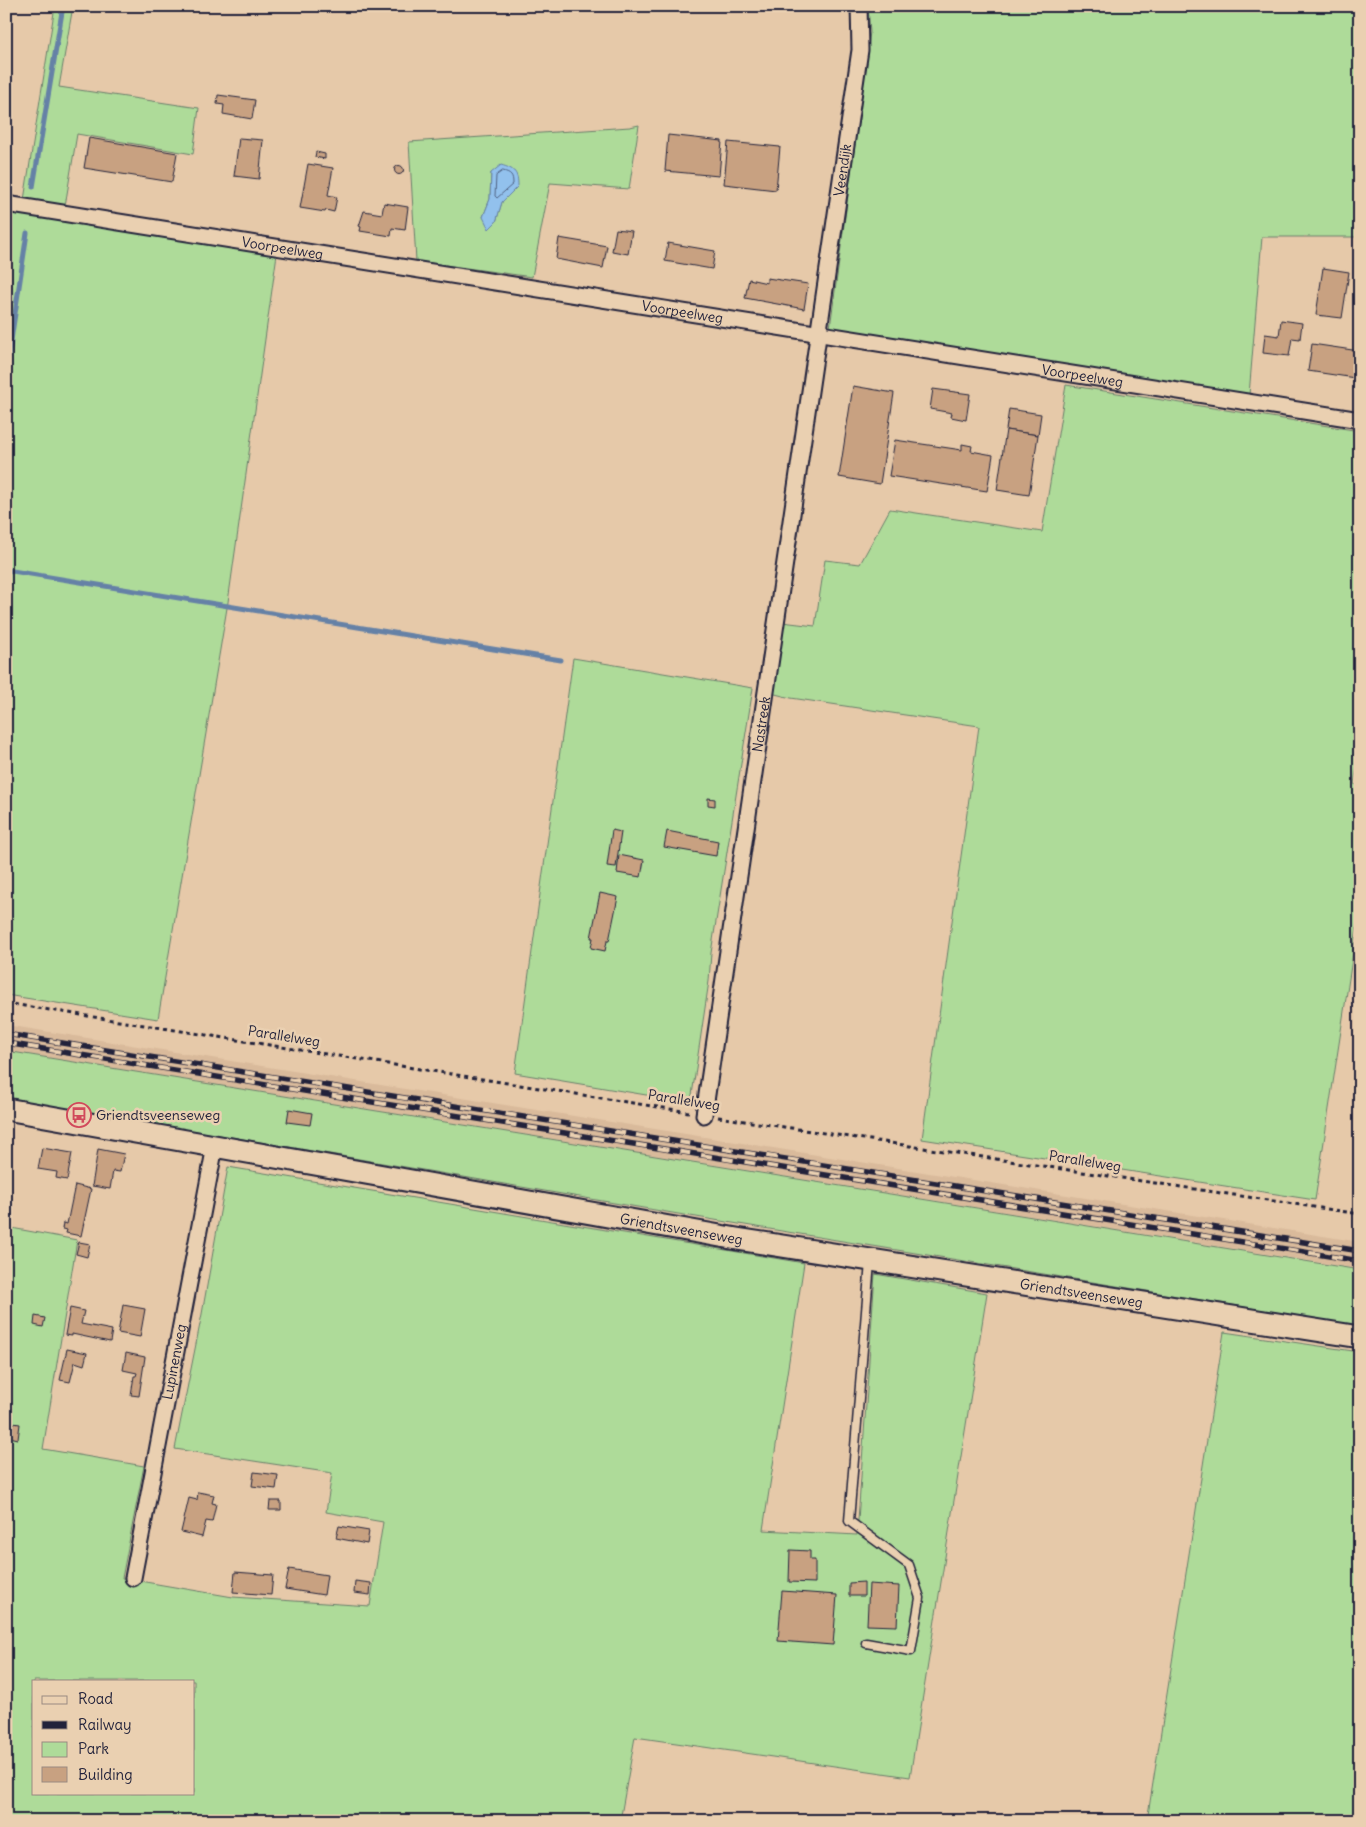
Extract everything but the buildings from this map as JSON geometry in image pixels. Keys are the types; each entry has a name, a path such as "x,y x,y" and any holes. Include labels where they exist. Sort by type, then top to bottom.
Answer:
{"street":[{"name":"Veendijk","path":"818,333 860,50 859,6"},
{"name":"Voorpeelweg","path":"6,204 1360,420"},
{"name":"Nastreek","path":"704,1114 818,333"},
{"name":"Griendtsveenseweg","path":"6,1109 737,1239 1360,1338"},
{"name":"Lupinenweg","path":"133,1578 215,1146"}],"lane":[{"path":"866,1643 911,1651 920,1598 909,1565 849,1520 870,1260"}],"path":[{"name":"Parallelweg","path":"6,1003 704,1114 1360,1214"}],"shaded area":[{"path":"6,1025 1360,1242 1360,1269 6,1051"}],"green space":[{"path":"55,6 73,6 59,87 199,108 193,154 77,134 65,206 24,200"},
{"path":"868,6 1360,6 1360,237 1262,237 1249,395 830,328 870,32"},
{"path":"639,125 629,189 550,183 532,277 416,261 409,142","holes":["491,173 518,186 502,202 496,222 483,217 490,199"]},
{"path":"6,211 277,254 228,602 158,1019 6,995"},
{"path":"1066,385 1360,431 1360,747 1354,784 1360,786 1360,907 1315,1200 922,1139 979,726 791,698 771,693 782,622 815,626 825,560 860,564 890,509 1042,532"},
{"path":"573,658 753,688 711,953 709,981 692,1095 688,1102 515,1073"},
{"path":"6,1051 1360,1270 1360,1326 684,1215 173,1127 145,1126 6,1101"},
{"path":"228,1167 804,1263 763,1530 857,1535 875,1274 987,1293 910,1777 635,1737 620,1821 6,1821 6,1227 77,1240 43,1449 144,1466 122,1578 233,1597 370,1606 383,1522 326,1512 332,1473 175,1449 202,1314"},
{"path":"1224,1332 1360,1352 1360,1821 1147,1821"}],"water":[{"path":"501,165 515,172 518,186 502,202 496,222 489,229 483,217 490,199 491,173"}],"waterway":[{"path":"33,187 63,6"},
{"path":"6,374 27,233"},
{"path":"6,570 561,660"}],"railway":[{"path":"6,1034 1360,1251"},
{"path":"6,1043 1360,1261"}],"place":[{"name":"Griendtsveenseweg","path":"79,1115"}]}
